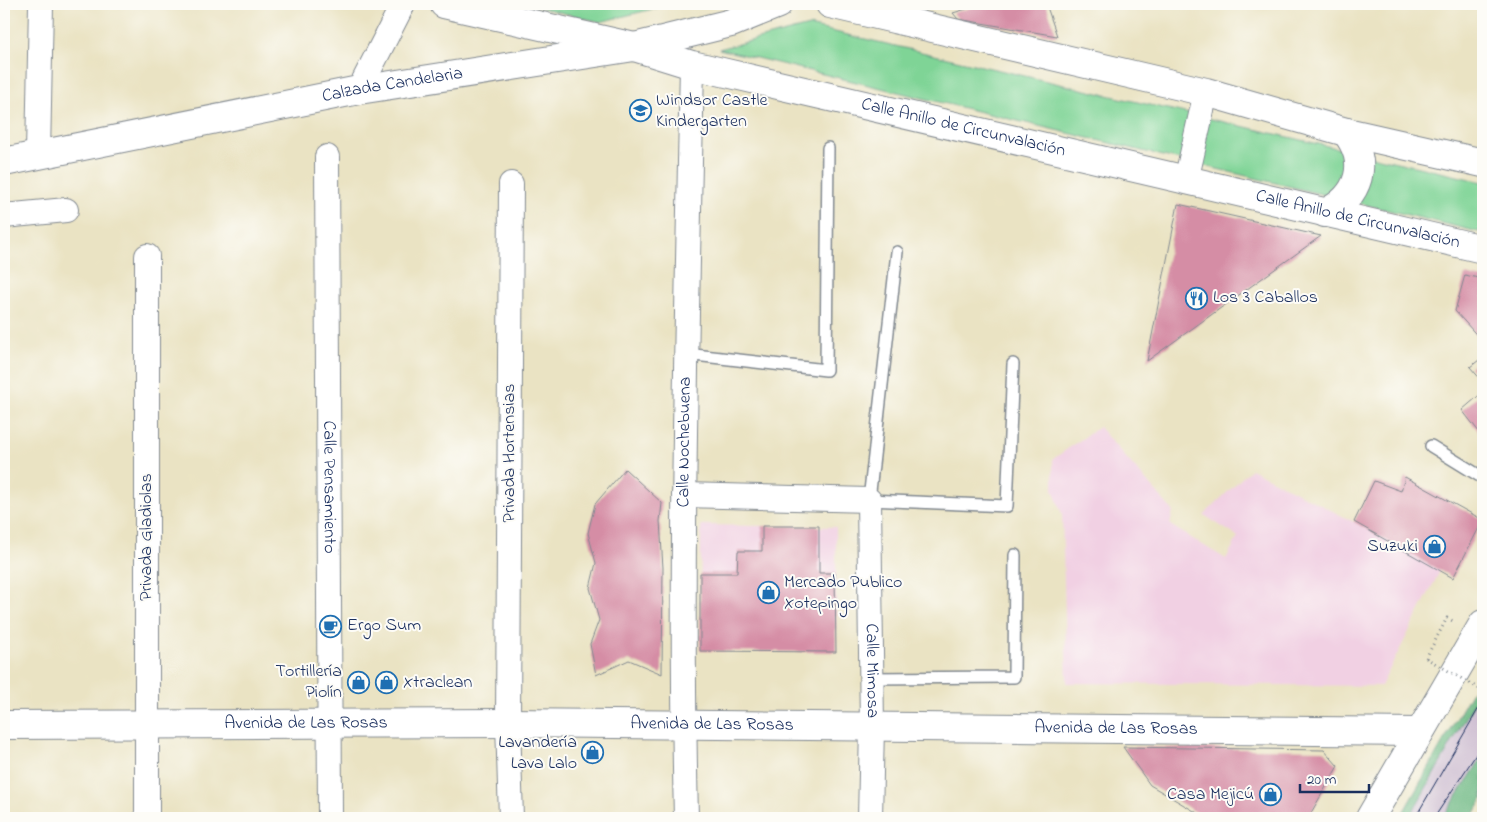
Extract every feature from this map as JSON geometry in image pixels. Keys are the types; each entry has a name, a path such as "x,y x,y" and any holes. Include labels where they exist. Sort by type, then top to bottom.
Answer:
{"main road":[{"name":"Calle Anillo de Circunvalación","path":"444,4 634,47 692,65 1483,249"},
{"name":"Calzada Candelaria","path":"4,162 358,90 634,47 731,23 778,4"},
{"path":"830,4 1206,92 1346,132 1483,162"},
{"path":"861,12 895,4"},
{"path":"1325,213 1345,200 1357,181 1359,165 1357,150 1346,132"},
{"path":"1370,818 1483,624"},
{"name":"Avenida de Las Rosas","path":"4,725 508,723 1419,732"}],"street":[{"path":"38,154 40,4"},
{"path":"358,90 403,4"},
{"name":"Calle Nochebuena","path":"686,818 684,495 692,65"},
{"path":"1186,181 1206,92"},
{"name":"Calle Pensamiento","path":"327,157 330,818"},
{"name":"Privada Hortensias","path":"510,184 508,723 512,818"},
{"path":"4,216 66,210"},
{"name":"Privada Gladiolas","path":"147,256 147,818"},
{"path":"684,495 870,500"},
{"name":"Calle Mimosa","path":"870,500 870,678 872,727 870,818"}],"lane":[{"path":"686,354 826,370 828,148"},
{"path":"897,252 870,500 1007,506 1013,364"},
{"path":"1431,446 1483,478"},
{"path":"870,678 1014,676 1015,555"}],"path":[{"path":"1447,618 1426,658 1483,690"}],"shaded area":[{"path":"1099,427 1173,511 1170,525 1226,559 1238,537 1204,515 1251,469 1354,522 1440,571 1381,686 1067,683 1062,514 1053,489 1053,459"},
{"name":"Mercado Publico Xotepingo","path":"701,525 836,527 836,652 700,651"},
{"path":"1483,688 1483,756 1443,818 1409,818"}],"green space":[{"path":"527,4 673,4 600,22"},
{"path":"809,26 1483,182 1483,233 719,49"},
{"path":"1483,672 1483,688 1409,818 1400,818"},
{"path":"1483,756 1483,799 1472,818 1443,818"}],"building":[{"path":"983,4 1046,4 1057,36 958,19 953,13"},
{"name":"Los 3 Caballos","path":"1178,204 1321,236 1147,361"},
{"path":"1465,275 1483,279 1483,342 1455,311"},
{"path":"1483,357 1483,382 1470,367"},
{"path":"1483,392 1483,437 1462,410"},
{"path":"625,469 662,503 660,521 663,568 662,674 629,660 596,675 590,644 599,620 590,588 596,563 588,533 595,504"},
{"name":"Suzuki","path":"1405,477 1483,520 1453,578 1354,522 1374,481 1401,491"},
{"name":"Mercado Publico Xotepingo","path":"762,526 819,526 819,573 835,573 836,652 700,651 700,573 737,573 738,551 762,551"},
{"path":"1123,747 1324,750 1338,766 1308,818 1206,818 1150,785"}],"tram line":[{"path":"1415,818 1483,701"},
{"path":"1434,818 1483,744"}],"place":[{"name":"Windsor Castle Kindergarten","path":"640,111"},
{"name":"Los 3 Caballos","path":"1197,298"},
{"name":"Suzuki","path":"1434,547"},
{"name":"Mercado Publico Xotepingo","path":"768,593"},
{"name":"Ergo Sum","path":"331,626"},
{"name":"Tortillería Piolín","path":"358,682"},
{"name":"Xtraclean","path":"387,683"},
{"name":"Lavandería Lava Lalo","path":"593,753"},
{"name":"Casa Mejicú","path":"1270,795"}]}
